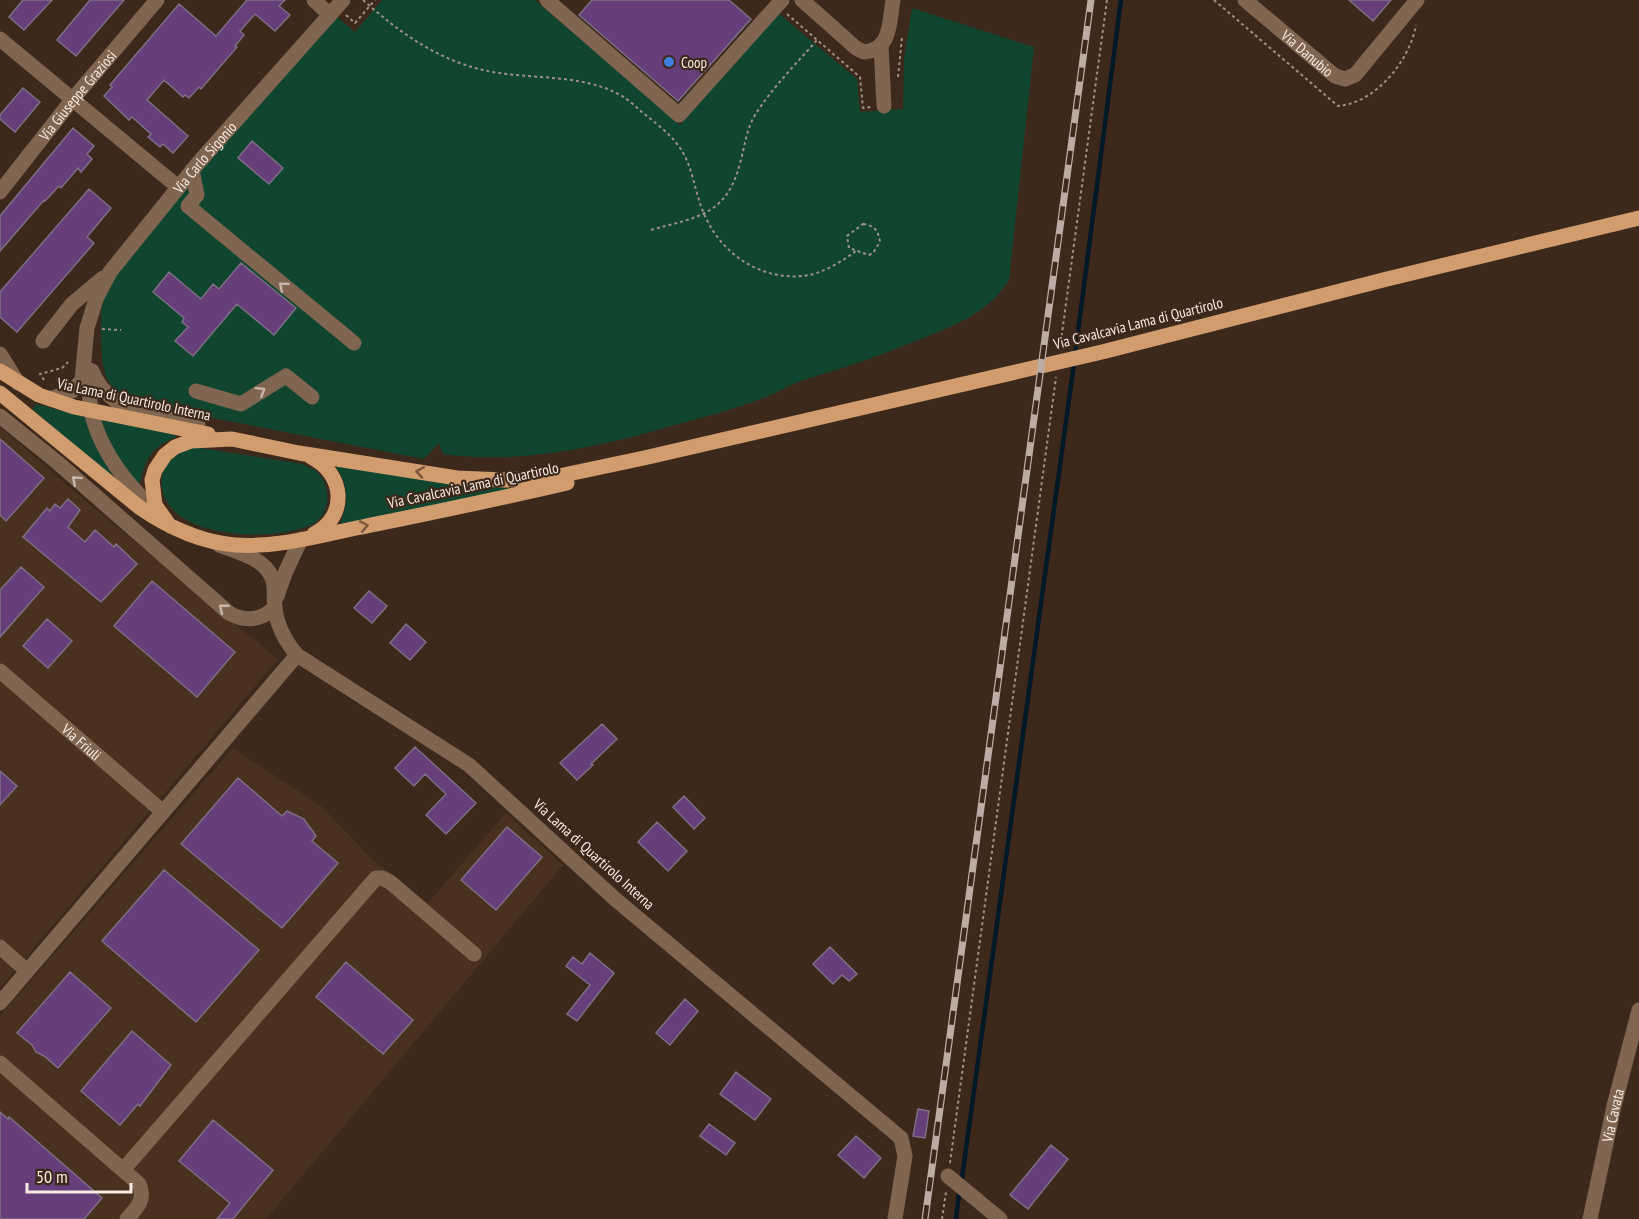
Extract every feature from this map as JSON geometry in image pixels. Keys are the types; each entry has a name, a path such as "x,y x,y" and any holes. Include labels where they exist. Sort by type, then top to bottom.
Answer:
{"main road":[{"name":"Via Cavalcavia Lama di Quartirolo","path":"644,458 599,475 514,496 304,539 254,545 210,541 170,526 158,511 153,499 152,480 162,460 170,451 179,444 225,437 298,453 458,478 504,480 554,477 1101,352 1639,218"},
{"name":"Via Lama di Quartirolo Interna","path":"0,371 18,383 91,411 225,437"},
{"path":"0,393 138,507 170,526"},
{"name":"Via Cavalcavia Lama di Quartirolo","path":"298,453 317,460 327,467 338,490 337,510 333,518 326,527 304,539"}],"street":[{"name":"Via Giuseppe Graziosi","path":"0,192 72,100 157,0"},
{"path":"314,0 337,7"},
{"path":"547,0 679,116 782,0"},
{"path":"802,0 864,52 872,51 886,41 893,0"},
{"name":"Via Danubio","path":"1245,0 1335,76 1345,79 1355,75 1417,0"},
{"name":"Via Carlo Sigonio","path":"86,351 93,328 96,299 110,272 178,186 337,7"},
{"path":"0,39 178,186"},
{"path":"881,46 884,106"},
{"path":"192,170 197,195 188,206 354,343"},
{"path":"43,341 72,304 110,272"},
{"path":"46,393 72,391 81,383 86,351"},
{"path":"86,351 91,411 104,445 120,474 170,526"},
{"path":"86,351 98,385 113,401 123,407 198,425 225,437"},
{"path":"0,354 18,383"},
{"path":"196,391 241,404 286,376 312,397"},
{"path":"0,416 57,462 228,613 236,617 249,619 267,615 275,603 285,573 304,539"},
{"name":"Via Lama di Quartirolo Interna","path":"210,541 250,557 269,572 273,581 275,603 283,634 297,655 469,765 615,899 901,1138 905,1156 895,1219"},
{"path":"0,1003 297,655"},
{"name":"Via Friuli","path":"0,672 163,812"},
{"path":"123,1170 376,878 390,882 474,954"},
{"path":"0,947 27,972"},
{"name":"Via Cavata","path":"1590,1219 1614,1106 1639,1011"},
{"path":"0,1063 139,1184 142,1196 138,1207 127,1219"},
{"path":"948,1176 1000,1219"}],"path":[{"path":"363,0 417,44 452,61 484,71 595,85 618,94 670,136 682,150 704,215 718,237 735,256 757,269 781,276 805,276 841,262 856,251"},
{"path":"337,7 355,23 375,0"},
{"path":"1059,357 1107,0"},
{"path":"651,230 704,215 722,200 738,173 747,134 756,114 817,40"},
{"path":"862,224 872,226 878,232 880,242 876,249 869,255 856,251 849,248 847,236 862,224"},
{"path":"93,328 121,330"},
{"path":"46,393 40,374 62,368 70,357"},
{"path":"942,1219 1057,368"}],"shaded area":[{"path":"0,427 88,503 278,659 0,988"},
{"path":"233,748 321,806 371,858 428,903 506,813 563,865 266,1219 0,1219 0,1016"}],"green space":[{"path":"382,0 535,0 680,125 778,13 857,79 860,112 903,109 904,59 912,8 1034,47 1009,280 992,301 970,317 946,329 891,351 801,381 759,400 616,441 530,456 472,457 443,454 439,443 424,459 146,405 121,394 108,380 105,371 101,349 101,321 104,297 123,259 335,15 355,32"},
{"path":"36,404 85,417 114,474 110,476 32,409"},
{"path":"100,419 175,433 176,437 160,445 150,455 139,485 116,456"},
{"path":"193,447 302,464 313,469 323,479 326,486 326,508 318,521 311,525 273,534 225,532 202,527 183,518 169,505 162,487 163,473 170,461"},
{"path":"334,464 514,489 480,498 340,524 346,493 343,479"}],"building":[{"path":"23,0 52,0 24,30 9,17"},
{"path":"90,0 124,0 76,56 57,40"},
{"path":"247,0 285,0 279,6 290,15 275,31 255,14 240,31 244,35 235,46 237,47 201,89 199,87 189,98 185,95 183,97 164,80 147,100 188,136 173,153 163,144 160,147 148,137 151,134 132,117 129,120 104,96 112,87 110,85 179,4 216,36"},
{"name":"Coop","path":"592,0 729,0 751,19 678,101 579,15"},
{"path":"1349,0 1391,0 1373,21"},
{"path":"23,88 40,102 15,132 0,119 0,115"},
{"path":"73,128 94,146 87,154 92,159 81,172 78,168 61,188 59,186 44,200 0,251 0,216"},
{"path":"252,141 283,168 269,184 238,158"},
{"path":"89,189 111,208 87,237 94,243 17,332 0,317 0,292"},
{"path":"241,263 296,308 274,335 237,304 193,356 175,341 188,327 182,322 184,318 153,292 169,272 201,299 213,284 219,289"},
{"path":"0,439 44,478 6,521 0,515"},
{"path":"68,499 80,510 68,527 85,542 95,530 114,547 116,544 137,564 101,602 23,537 47,508 50,511 55,504 60,508"},
{"path":"21,567 44,587 0,637 0,590"},
{"path":"152,581 235,652 197,697 114,626"},
{"path":"369,591 387,606 372,623 354,608"},
{"path":"47,619 72,641 48,668 23,646"},
{"path":"406,624 426,642 410,660 390,643"},
{"path":"602,724 617,739 577,780 560,763"},
{"path":"415,747 476,803 446,834 426,815 446,794 425,774 414,786 395,768"},
{"path":"0,771 17,786 0,805"},
{"path":"238,778 282,816 287,811 304,819 316,836 312,841 338,863 282,928 181,844"},
{"path":"684,796 705,818 694,829 673,807"},
{"path":"657,822 687,851 668,871 638,842"},
{"path":"507,827 542,857 496,910 461,880"},
{"path":"164,870 259,950 196,1022 102,941"},
{"path":"830,947 857,974 849,981 842,975 833,984 813,964"},
{"path":"590,953 614,973 577,1021 567,1014 590,985 566,966 573,957 582,964"},
{"path":"346,962 413,1020 383,1054 316,997"},
{"path":"70,972 111,1008 58,1068 36,1052 32,1045 17,1033"},
{"path":"685,999 698,1011 670,1045 656,1033"},
{"path":"132,1031 171,1065 140,1106 138,1104 120,1125 81,1091"},
{"path":"736,1072 771,1099 755,1120 720,1094"},
{"path":"918,1109 929,1111 925,1138 913,1136"},
{"path":"0,1112 8,1119 9,1117 102,1198 84,1219 0,1219"},
{"path":"213,1120 273,1170 233,1219 217,1219 230,1203 179,1161"},
{"path":"709,1124 735,1143 726,1155 700,1136"},
{"path":"856,1136 881,1158 864,1178 838,1155"},
{"path":"1051,1145 1068,1159 1028,1209 1010,1195"}],"waterway":[{"path":"962,1178 1072,378 1121,0"},
{"path":"956,1219 959,1194"}],"railway":[{"path":"925,1219 1091,0"}],"place":[{"name":"Coop","path":"669,62"}]}
